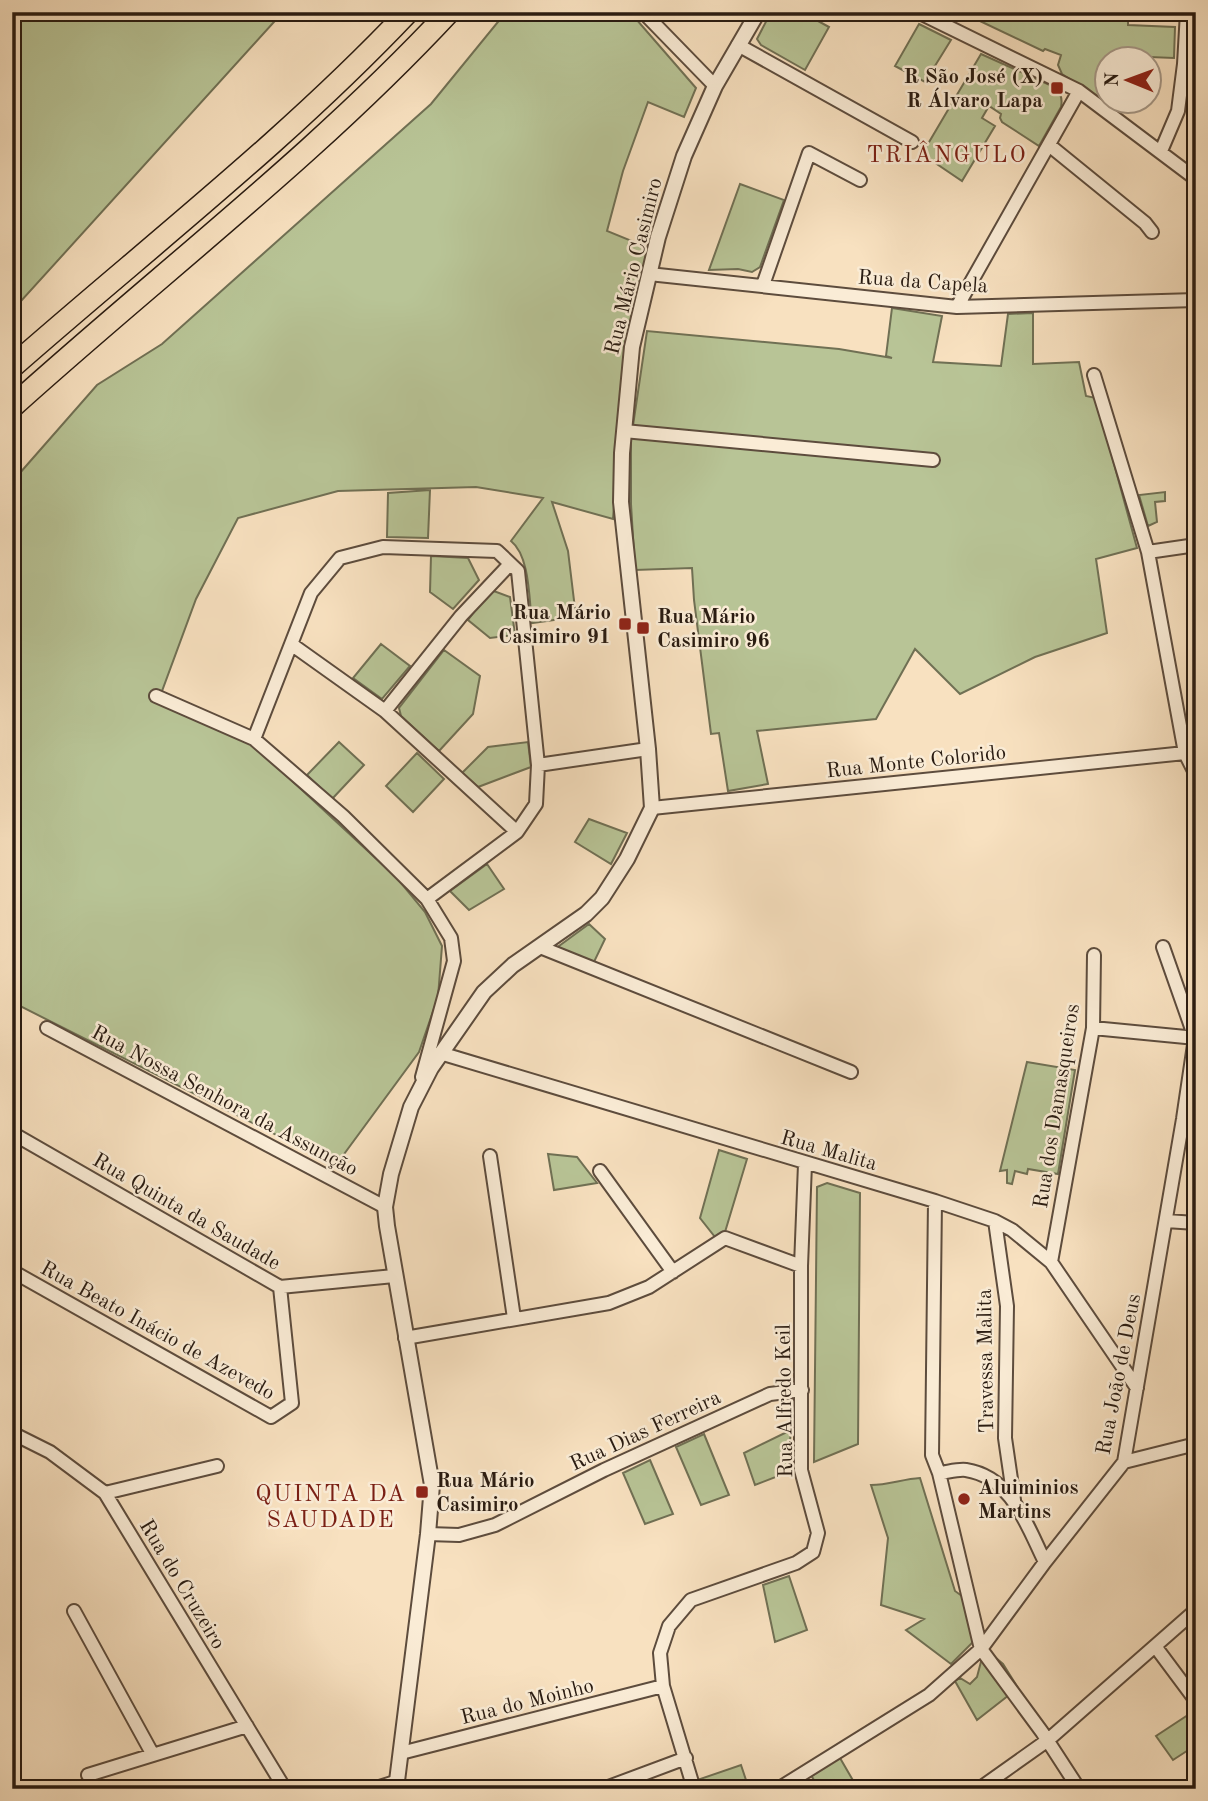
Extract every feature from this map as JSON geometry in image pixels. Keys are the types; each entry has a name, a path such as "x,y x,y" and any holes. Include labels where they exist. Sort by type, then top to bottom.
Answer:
{"highway":[{"path":"12,367 265,149 408,12"},
{"path":"12,407 297,160 396,68 449,12"}],"street":[{"path":"643,12 715,86"},
{"name":"Rua Mário Casimiro","path":"398,1786 432,1485 394,1276 385,1207 391,1174 419,1087 440,1053 484,992 513,965 586,914 602,898 627,859 652,808 621,502 632,347 649,274 684,156 715,86 758,12"},
{"path":"918,12 1079,91 1196,179"},
{"path":"1161,151 1178,111 1190,67 1191,31 1187,12"},
{"path":"738,45 912,142"},
{"path":"957,307 1079,91"},
{"path":"1049,145 1152,232"},
{"path":"763,285 809,153 860,180"},
{"name":"Rua da Capela","path":"649,274 957,307 1196,300"},
{"path":"1094,375 1148,552 1185,753 1196,775"},
{"path":"624,431 933,460"},
{"path":"1148,552 1196,545"},
{"path":"254,739 311,593 340,558 383,547 497,551 517,571 538,765 536,804 517,832 427,899"},
{"path":"385,711 461,616 510,564"},
{"path":"291,644 385,711 517,832"},
{"path":"156,696 254,739 343,816 427,899 451,938 454,961 419,1087"},
{"path":"538,765 648,749"},
{"name":"Rua Monte Colorido","path":"652,808 1185,753"},
{"path":"540,947 851,1072"},
{"name":"Rua João de Deus","path":"778,1789 929,1695 981,1648 1124,1462 1166,1221 1190,1119 1196,1038 1163,947"},
{"name":"Rua dos Damasqueiros","path":"1051,1262 1093,1028 1094,955"},
{"name":"Rua Nossa Senhora da Assunção","path":"47,1028 385,1207"},
{"path":"1093,1028 1196,1038"},
{"name":"Rua Malita","path":"440,1053 995,1221 1012,1230 1051,1262 1137,1388"},
{"name":"Rua Quinta da Saudade","path":"12,1133 280,1287 394,1276"},
{"path":"490,1156 514,1318"},
{"name":"Rua Alfredo Keil","path":"694,1789 663,1686 660,1653 669,1626 691,1600 796,1563 813,1552 817,1533 801,1469 802,1266 806,1164"},
{"path":"600,1171 673,1272"},
{"path":"935,1201 932,1455 939,1473 981,1648 1048,1740 1079,1789"},
{"name":"Travessa Malita","path":"995,1221 1007,1306 1005,1438 1014,1500 1045,1562"},
{"path":"1166,1221 1196,1223"},
{"path":"405,1338 609,1303 649,1287 724,1238 802,1266"},
{"name":"Rua Beato Inácio de Azevedo","path":"12,1271 271,1417 292,1403 280,1287"},
{"name":"Rua Dias Ferreira","path":"428,1534 459,1535 495,1525 604,1470 770,1394 802,1390"},
{"name":"Rua do Cruzeiro","path":"12,1433 50,1452 105,1493 285,1789"},
{"path":"1124,1462 1196,1444"},
{"path":"105,1493 218,1466"},
{"name":"Travessa Malita","path":"939,1473 963,1470 978,1473 998,1484 1014,1500"},
{"path":"979,1789 1048,1740 1196,1609"},
{"path":"74,1611 152,1755"},
{"path":"1155,1646 1196,1701"},
{"name":"Rua do Moinho","path":"401,1753 663,1686"},
{"path":"88,1775 247,1726"},
{"path":"603,1789 686,1758"},
{"path":"373,1789 398,1786"}],"green space":[{"path":"12,12 283,12 12,311"},
{"path":"506,12 630,12 696,88 684,117 648,102 623,171 607,231 649,248 633,312 623,384 613,519 552,502 568,551 576,617 532,623 525,567 511,541 543,498 476,487 338,491 238,518 196,599 158,702 248,740 397,878 425,912 442,946 438,997 419,1052 336,1165 12,1002 12,482 97,385 162,344 431,104"},
{"path":"771,12 808,12 807,15 829,27 805,70 761,45 757,39"},
{"path":"961,12 1128,12 1128,25 1175,27 1174,58 1162,58 1162,46 1092,46 1092,93 1062,74 1058,65 1061,55 1045,49 1043,51"},
{"path":"919,24 951,40 925,82 895,66"},
{"path":"981,54 1052,86 1060,95 1061,107 1039,146 1002,122 1001,114 989,106 982,118 995,126 962,181 922,154"},
{"path":"740,184 784,200 760,267 752,272 738,269 709,270"},
{"path":"892,308 942,316 933,362 1001,366 1008,314 1033,313 1033,364 1079,362 1086,396 1096,398 1137,548 1096,559 1107,633 1035,657 960,694 915,649 876,719 757,731 768,784 728,791 719,733 711,734 692,568 635,570 631,439 647,331 839,349 892,358 886,356"},
{"path":"430,490 428,538 387,537 388,493"},
{"path":"1165,492 1165,501 1155,502 1157,522 1148,526 1139,495"},
{"path":"431,556 468,558 479,580 453,609 430,592"},
{"path":"491,590 510,597 515,635 490,638 468,620"},
{"path":"381,644 410,666 382,699 353,678"},
{"path":"444,650 480,676 473,714 439,751 401,716 399,708"},
{"path":"339,742 364,765 332,799 307,775"},
{"path":"528,742 531,767 478,787 462,773 488,747"},
{"path":"417,753 444,779 413,812 386,786"},
{"path":"589,819 627,833 611,864 575,842"},
{"path":"487,864 504,889 469,910 450,891"},
{"path":"589,924 605,939 593,964 559,949 559,946"},
{"path":"1027,1062 1075,1070 1058,1174 1028,1169 1027,1174 1015,1171 1012,1184 1007,1183 1007,1170 1000,1171"},
{"path":"719,1150 747,1159 725,1232 715,1237 700,1218"},
{"path":"548,1154 577,1157 597,1183 554,1190"},
{"path":"827,1183 860,1193 858,1444 814,1462 817,1187"},
{"path":"791,1430 791,1471 755,1485 744,1453"},
{"path":"704,1434 729,1495 701,1505 676,1447"},
{"path":"650,1460 673,1514 645,1524 623,1473"},
{"path":"920,1478 955,1591 966,1599 973,1642 951,1664 906,1630 924,1619 881,1605 888,1538 871,1485"},
{"path":"789,1576 807,1630 775,1642 763,1585"},
{"path":"989,1652 1003,1664 1018,1688 977,1720 955,1681 960,1678 970,1684 977,1677 983,1654"},
{"path":"1194,1711 1196,1745 1173,1760 1156,1736"},
{"path":"840,1758 858,1789 819,1789 811,1775"},
{"path":"741,1765 749,1789 704,1789 700,1779"}],"place":[{"name":"R São José (X) R Álvaro Lapa","path":"1057,88"},
{"name":"Rua Mário Casimiro 91","path":"625,624"},
{"name":"Rua Mário Casimiro 96","path":"643,628"},
{"name":"Rua Mário Casimiro","path":"422,1492"},
{"name":"Aluiminios Martins","path":"964,1499"}],"district":[{"name":"TRIÂNGULO","path":"947,154"},
{"name":"QUINTA DA SAUDADE","path":"331,1506"}]}
